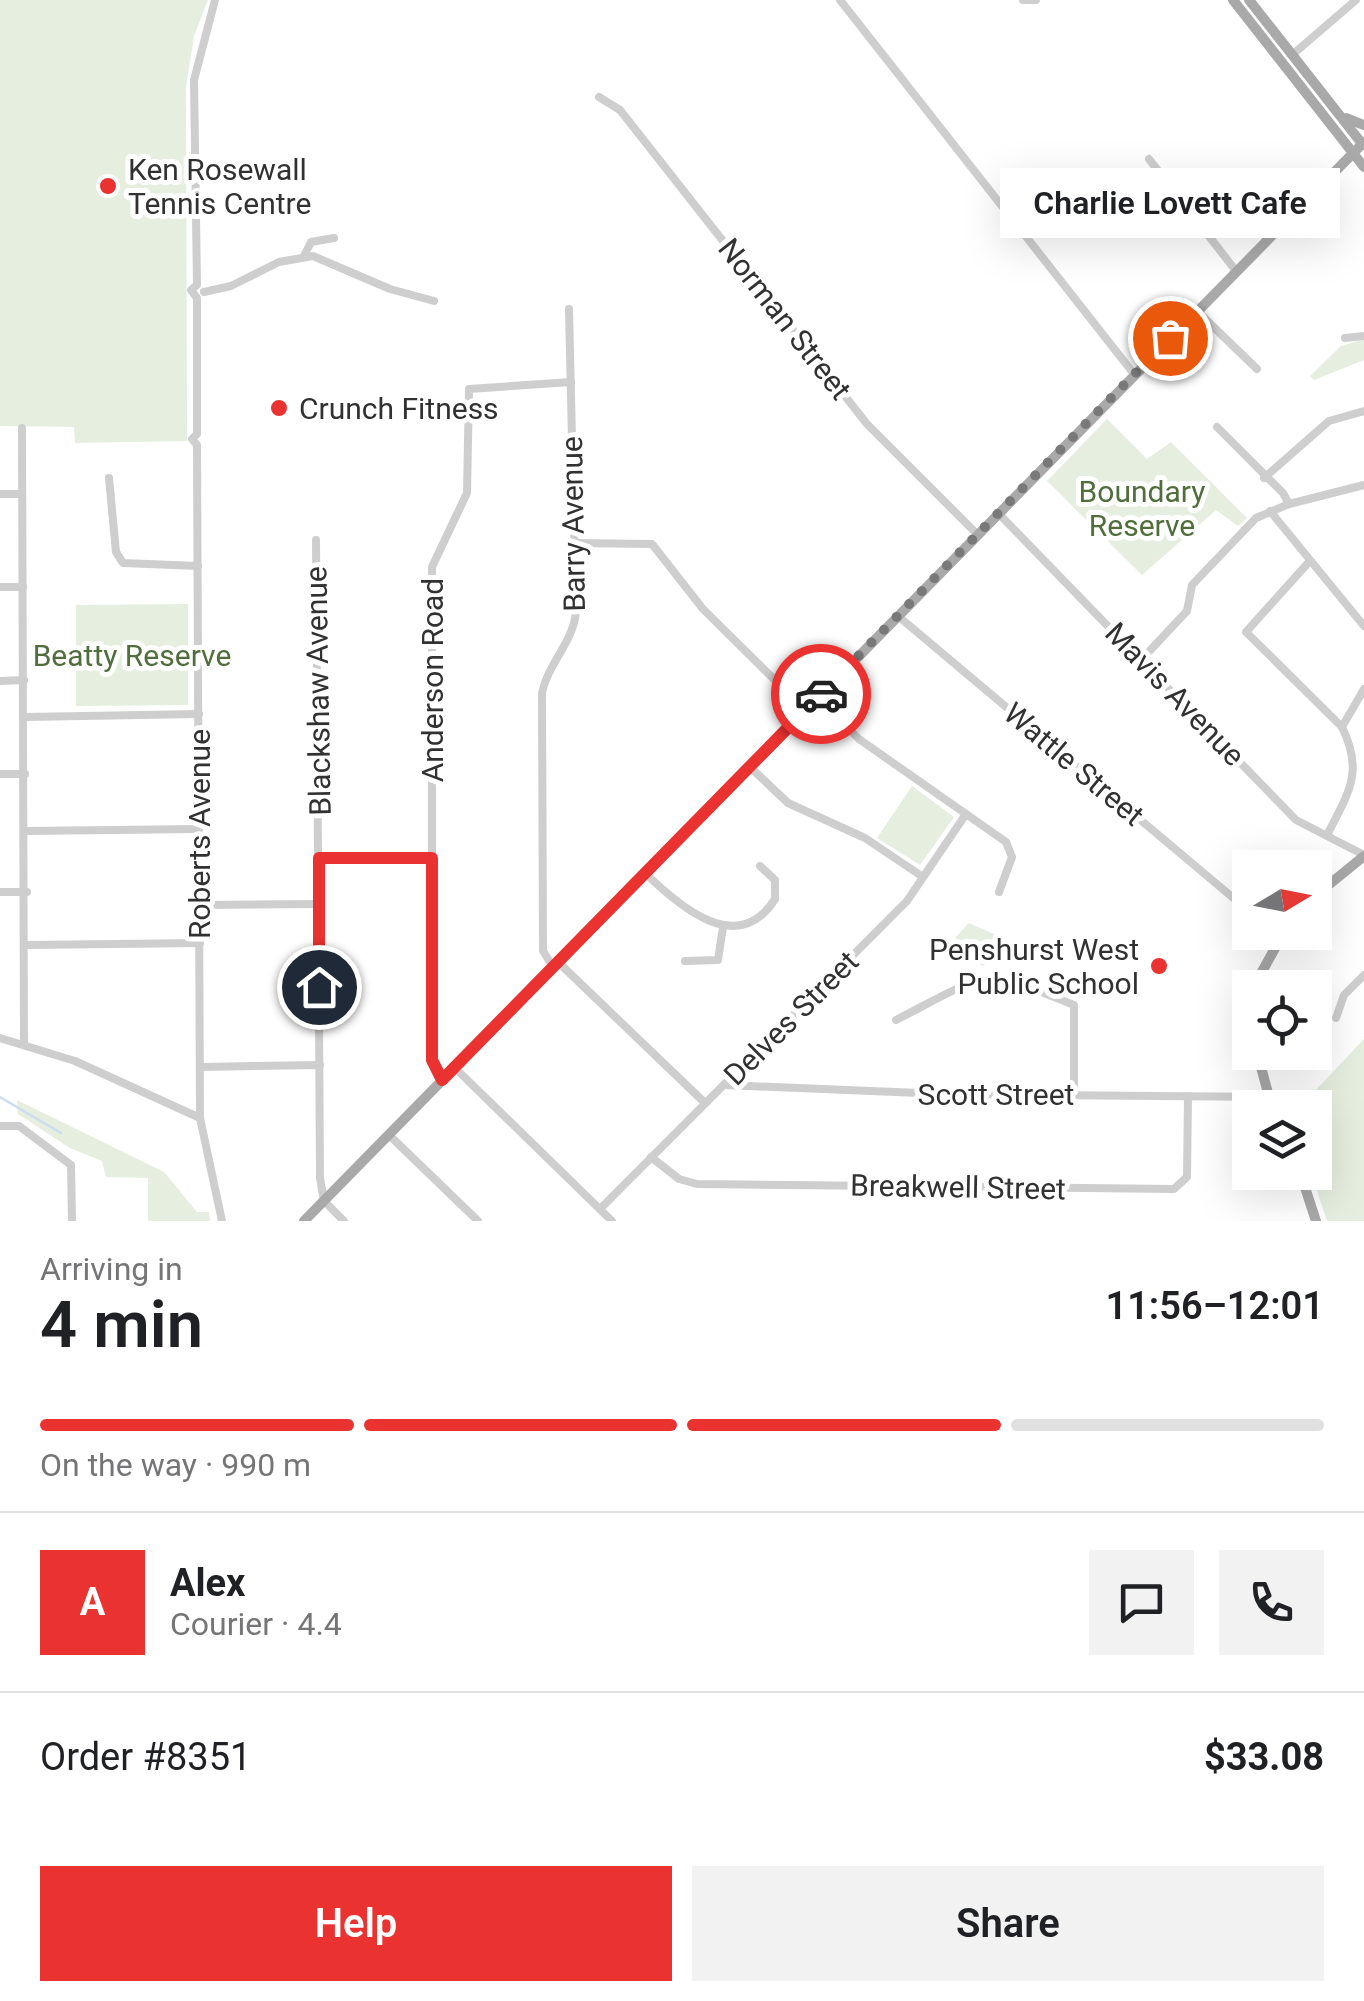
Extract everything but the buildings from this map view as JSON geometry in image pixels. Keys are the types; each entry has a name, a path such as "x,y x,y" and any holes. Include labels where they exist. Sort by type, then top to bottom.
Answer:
{"main road":[{"path":"1233,0 1364,167"},
{"path":"304,1221 1363,142 1249,0"},
{"path":"1336,112 1364,125"},
{"path":"1332,882 1364,855"},
{"path":"1306,1190 1316,1221"}],"street":[{"name":"Roberts Avenue","path":"215,0 194,80 200,292 200,1118 222,1221"},
{"path":"840,0 1134,374"},
{"path":"1023,0 1036,0"},
{"path":"1292,56 1356,0"},
{"name":"Norman Street","path":"600,97 620,110 868,424 978,535"},
{"path":"1149,159 1236,271"},
{"path":"304,256 307,244 334,238"},
{"path":"200,292 231,286 279,262 304,256 329,259 390,289 434,300"},
{"name":"Barry Avenue","path":"555,965 543,952 542,693 576,619 569,309"},
{"path":"1197,311 1258,369"},
{"path":"1345,338 1364,336"},
{"name":"Anderson Road","path":"442,1080 432,1060 431,573 467,493 467,394 478,385 571,382"},
{"path":"1264,478 1329,420 1364,411"},
{"path":"1217,427 1283,493 1288,504"},
{"path":"22,428 27,892 24,1045"},
{"path":"109,478 116,552 123,563 198,566"},
{"path":"1142,659 1187,611 1192,585 1256,518 1288,504 1364,484"},
{"path":"0,494 22,494"},
{"path":"1270,511 1308,563 1364,626"},
{"name":"Mavis Avenue","path":"999,514 1296,820 1364,855"},
{"name":"Blackshaw Avenue","path":"316,540 324,1201"},
{"path":"575,543 652,544 703,609 806,710"},
{"path":"1308,563 1246,632 1342,728 1357,752 1356,779 1327,834"},
{"path":"0,587 23,587"},
{"name":"Wattle Street","path":"898,616 1232,897"},
{"path":"0,680 24,680"},
{"path":"1342,728 1364,689"},
{"path":"817,698 859,739 1011,848 999,892"},
{"path":"25,717 199,714"},
{"path":"750,767 788,803 866,838 923,877"},
{"path":"0,774 25,774"},
{"name":"Delves Street","path":"600,1209 907,901 966,814"},
{"path":"26,831 199,829"},
{"path":"319,858 432,858"},
{"path":"645,874 686,910 723,926 755,920 772,905 776,884 760,866"},
{"path":"0,892 27,892"},
{"path":"200,905 319,904"},
{"path":"686,961 717,965 722,954 723,926"},
{"path":"27,945 200,943"},
{"path":"555,965 704,1103"},
{"path":"1336,1018 1344,995 1364,974"},
{"path":"896,1020 978,978 1010,979 1074,1005 1074,1094"},
{"path":"0,1038 75,1061 200,1118"},
{"path":"200,1066 320,1066"},
{"path":"454,1067 612,1221"},
{"name":"Scott Street","path":"724,1085 736,1089 1232,1099"},
{"name":"Breakwell Street","path":"651,1158 679,1179 697,1184 1171,1189 1181,1186 1187,1177 1188,1096"},
{"path":"0,1126 19,1126 71,1165 72,1221"},
{"path":"389,1135 478,1221"},
{"path":"324,1201 344,1221"}],"green space":[{"path":"0,0 208,0 194,36 186,87 187,441 75,443 74,427 0,426"},
{"path":"1364,339 1364,360 1314,380 1310,376 1341,346"},
{"name":"Boundary Reserve","path":"1107,419 1147,459 1171,442 1247,518 1238,526 1216,510 1142,575 1047,481"},
{"name":"Beatty Reserve","path":"188,604 188,705 76,706 76,605"},
{"path":"912,786 954,817 920,865 877,838"},
{"path":"969,923 1003,938 984,966 977,964 955,938"},
{"path":"1364,1039 1364,1221 1327,1221 1317,1190 1332,1190 1332,1090 1316,1090"},
{"path":"17,1100 164,1172 197,1212 209,1212 210,1221 148,1221 148,1178 106,1177 102,1161 70,1148 18,1114"}],"waterway":[{"path":"0,1097 61,1133"}],"way so far":[{"path":"821,694 1170,338"}],"place":[{"name":"Ken Rosewall Tennis Centre","path":"108,186"},
{"name":"Charlie Lovett Cafe","path":"1170,338"},
{"name":"Crunch Fitness","path":"279,408"},
{"name":"Penshurst West Public School","path":"1159,966"}],"route":[{"path":"319,987 319,858 432,858 432,1060 442,1080 821,694"}]}
